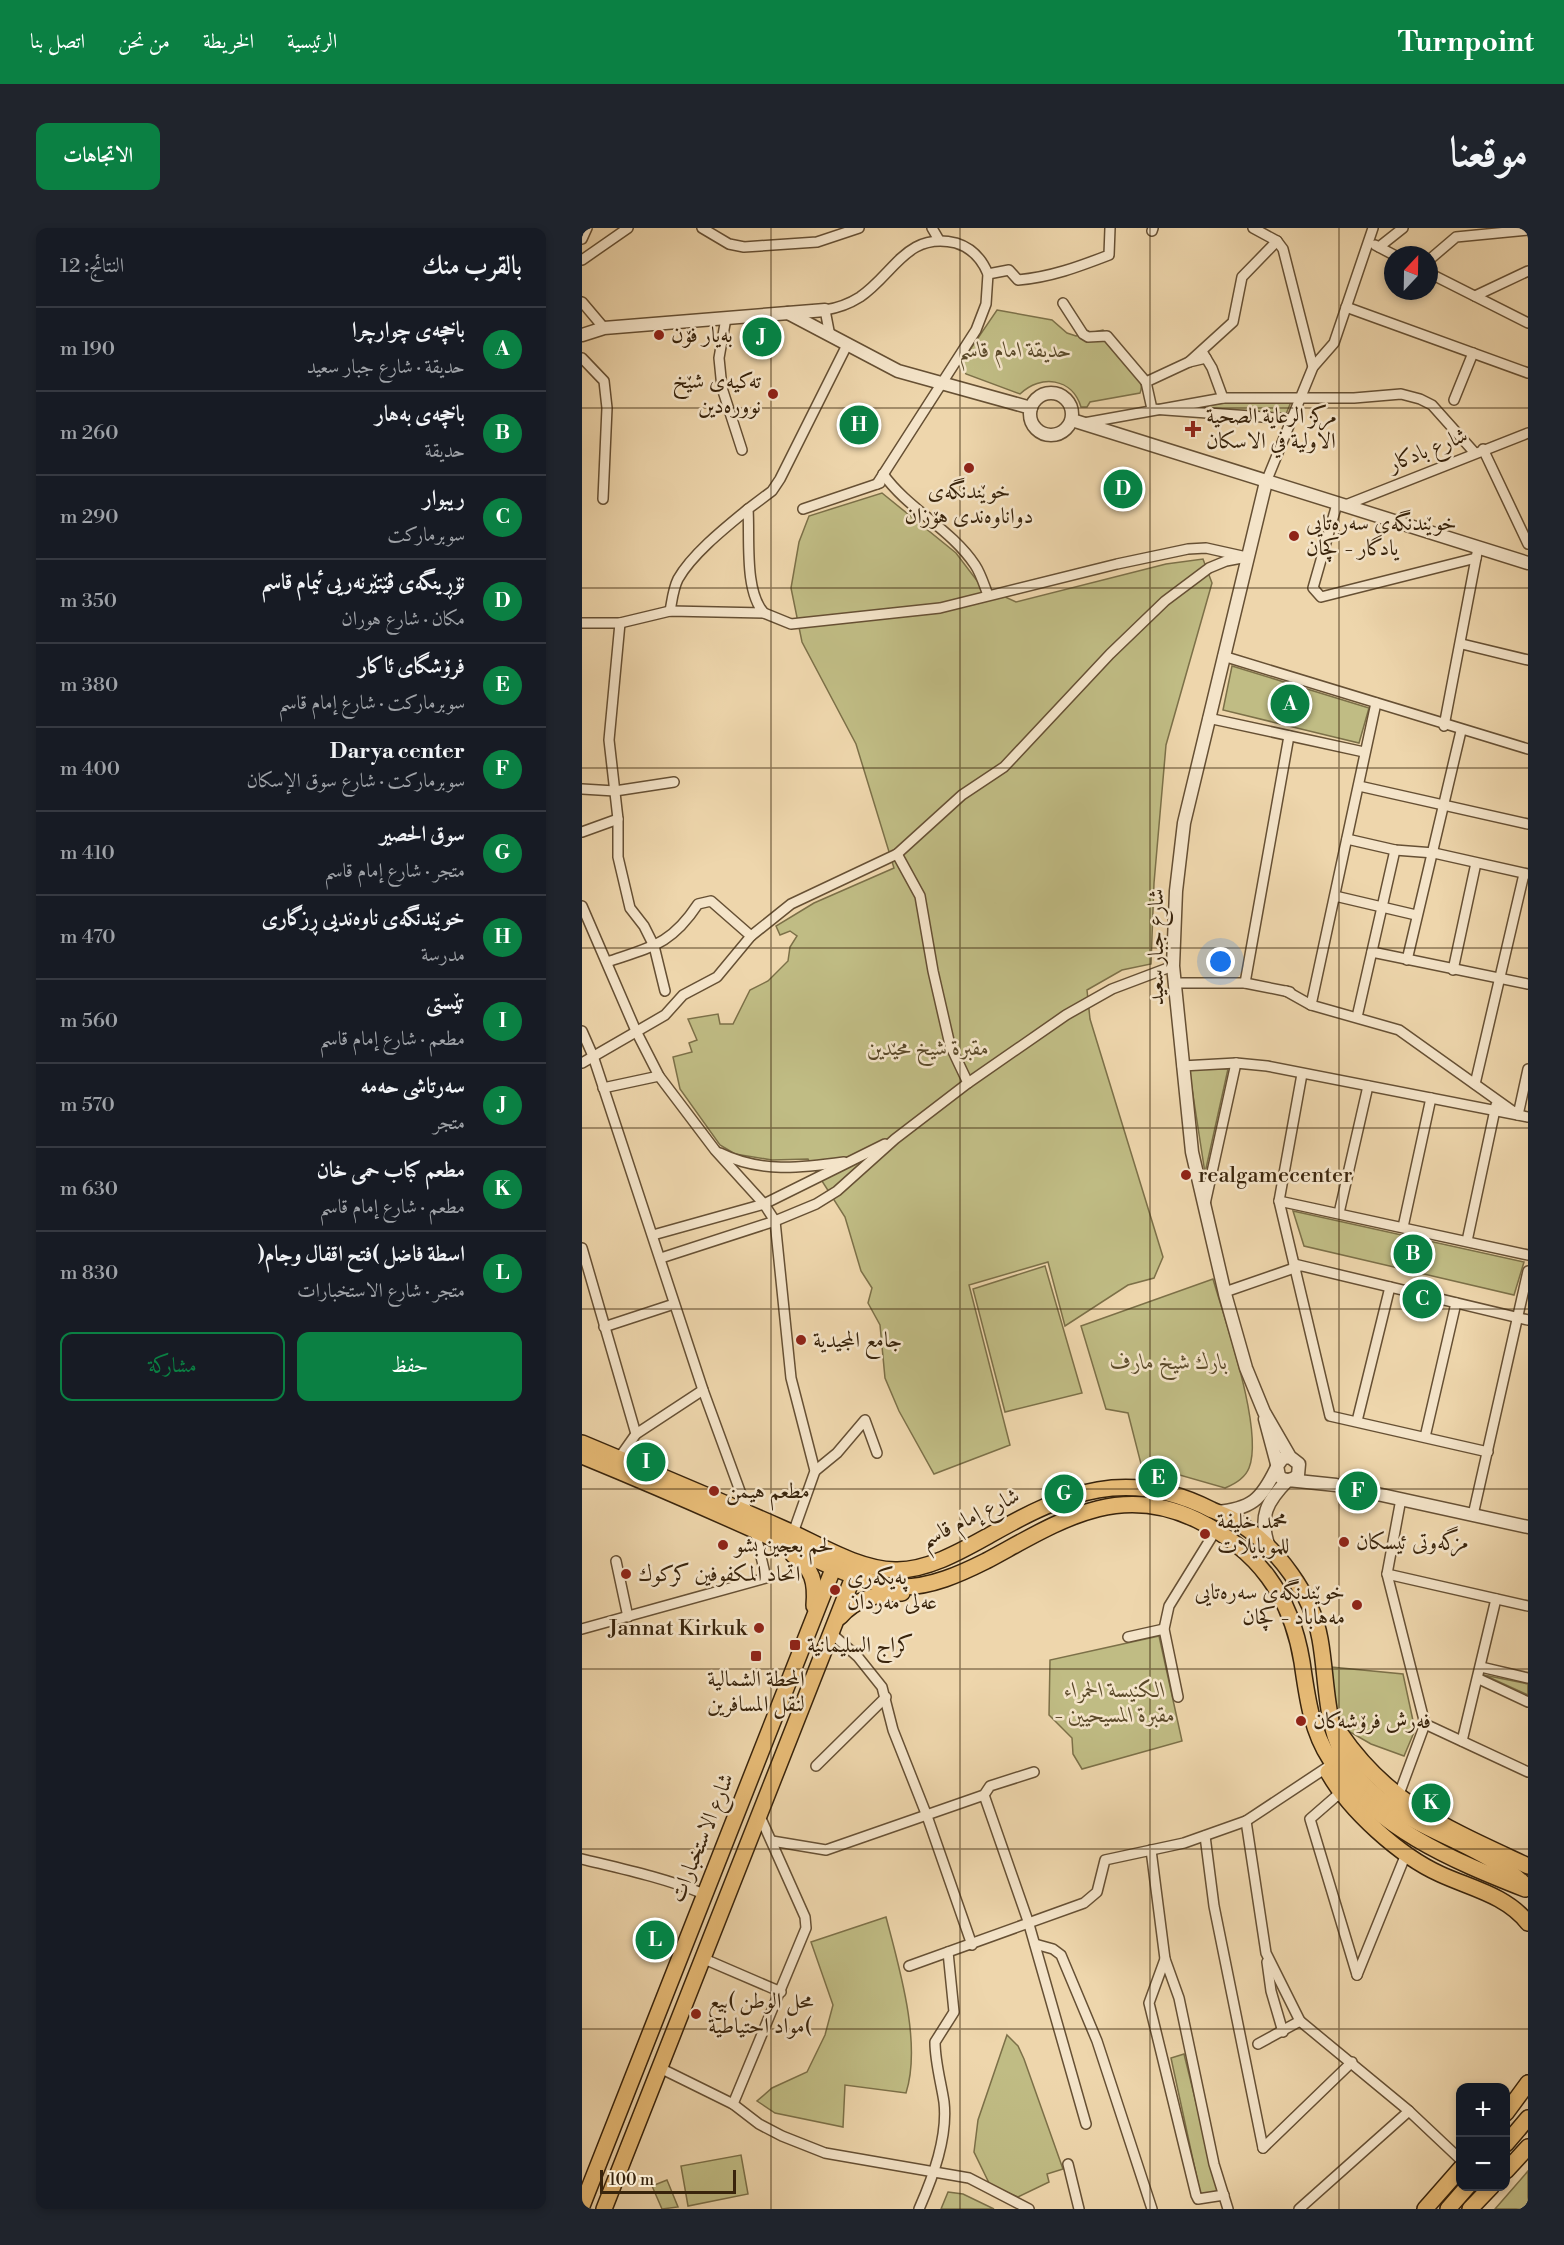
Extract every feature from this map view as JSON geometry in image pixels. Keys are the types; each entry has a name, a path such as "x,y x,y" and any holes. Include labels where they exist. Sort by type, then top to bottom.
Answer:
{"main road":[{"name":"شارع إمام قاسم","path":"582,1443 793,1533 836,1560"},
{"name":"شارع إمام قاسم","path":"582,1456 757,1532 857,1568 891,1586 928,1584 977,1566 1055,1523 1092,1508 1136,1503 1172,1510 1236,1542 1255,1559 1284,1602 1295,1629 1311,1715 1329,1765"},
{"name":"شارع إمام قاسم","path":"857,1568 893,1570 917,1567 968,1547 1048,1506 1084,1492 1142,1487 1182,1495 1238,1522 1271,1551 1301,1590 1314,1616 1320,1640 1330,1718 1360,1761 1398,1797 1429,1817 1528,1866"},
{"path":"1048,1506 1055,1523"},
{"path":"757,1532 801,1560 810,1570 815,1593 811,1625"},
{"name":"شارع الاستخبارات","path":"582,2206 836,1560"},
{"name":"شارع الاستخبارات","path":"604,2209 857,1568"},
{"path":"833,1627 847,1608 864,1599 914,1591 928,1584"},
{"path":"1330,1718 1343,1756 1362,1782 1418,1823 1495,1861 1528,1889"},
{"path":"1329,1765 1366,1802 1418,1839 1468,1866 1528,1889"},
{"path":"1329,1765 1341,1792 1372,1825 1406,1854 1434,1871 1499,1899 1528,1923"},
{"path":"664,1994 685,2002"},
{"path":"1510,2106 1528,2083"},
{"path":"1510,2107 1528,2090"},
{"path":"1510,2139 1528,2118"},
{"path":"1510,2167 1528,2146"},
{"path":"1425,2209 1456,2174"},
{"path":"1448,2209 1464,2191"},
{"path":"1470,2209 1487,2191"}],"street":[{"path":"582,239 587,228"},
{"path":"582,260 628,228"},
{"path":"702,228 729,244 744,247 817,242 859,228"},
{"path":"932,228 939,240"},
{"path":"988,274 1009,270 1018,280 1048,277 1078,267 1109,255 1110,228"},
{"path":"1253,228 1277,241 1285,257 1313,367"},
{"path":"1266,482 1313,367 1332,348 1373,228"},
{"path":"1379,247 1402,228"},
{"path":"1438,252 1455,237 1487,230 1528,230"},
{"path":"582,334 604,328 840,307 859,298 916,246 927,241 939,240 969,248 978,256 988,274 989,291 980,322 885,477 877,484 803,509"},
{"path":"1146,382 1204,355 1233,322 1244,273 1277,241"},
{"path":"1369,242 1384,250"},
{"path":"1475,296 1528,271"},
{"path":"1438,278 1528,323"},
{"path":"582,302 604,328"},
{"path":"1063,303 1083,334 1088,337 1107,336 1146,382 1152,409"},
{"path":"1346,307 1528,373"},
{"path":"825,310 830,336"},
{"path":"788,313 898,371 1031,408"},
{"path":"726,318 719,358 722,388 742,450"},
{"path":"670,611 676,584 682,574 730,524 772,490 780,479 847,345"},
{"path":"1454,400 1473,353"},
{"path":"1204,355 1223,398"},
{"path":"582,358 604,381 607,408 603,499"},
{"path":"1528,544 1478,450 1437,409 1420,399 1401,394 1354,398 1301,396 1223,398 1078,422 1061,433 1047,435 1033,425 1031,408 1041,396 1058,394 1069,403 1078,422 1340,505 1477,553 1528,563"},
{"path":"1152,409 1291,419"},
{"name":"شارع بادكار","path":"1340,505 1478,450 1528,433"},
{"path":"885,477 966,554 980,574 988,595"},
{"name":"شارع جبار سعيد","path":"1264,1412 1246,1368 1225,1292 1192,1152 1173,966 1176,891 1184,823 1266,482"},
{"path":"1340,505 1314,588 1321,597 1477,553"},
{"path":"748,509 752,590 755,603 764,613"},
{"path":"582,622 620,623 670,611 764,613 791,624 940,608 1194,548 1206,548 1247,558"},
{"path":"1444,726 1462,644 1477,553"},
{"path":"582,1063 665,1015 683,995 717,977 751,936 791,904 897,854 962,795 1004,767 1117,646 1165,601 1209,568 1247,558"},
{"path":"620,623 609,740 618,819 618,857 630,908 645,926 654,946 665,991"},
{"path":"1462,644 1528,660"},
{"path":"1223,656 1444,726 1528,749"},
{"path":"1312,1001 1376,703"},
{"path":"1208,717 1364,752"},
{"path":"1407,960 1461,731"},
{"path":"1245,983 1289,736"},
{"path":"582,789 615,791 674,782"},
{"path":"1359,786 1528,824"},
{"path":"582,832 618,819"},
{"path":"1347,839 1395,850 1434,853 1526,874 1475,1084"},
{"path":"1357,1017 1395,850"},
{"path":"897,854 920,896 933,971 950,1045 968,1083"},
{"path":"1453,970 1476,863"},
{"path":"1335,896 1416,915"},
{"path":"607,962 654,946 672,936 698,904 711,901 751,936"},
{"path":"582,906 636,1031 659,1076 715,1150 764,1204 775,1221 791,1378 815,1471"},
{"path":"1372,952 1528,984"},
{"path":"661,1258 806,1210 837,1191 895,1139 968,1083 1080,1006 1112,989 1173,966"},
{"path":"1174,983 1245,983 1286,991 1399,1030 1518,1115"},
{"path":"582,1031 593,1056 703,1390 748,1513"},
{"path":"1205,1205 1236,1063"},
{"path":"1182,1066 1236,1063 1268,1066 1528,1117"},
{"path":"1518,1115 1528,1069"},
{"path":"1302,1074 1279,1201 1297,1266 1330,1416 1488,1452"},
{"path":"603,1088 659,1076"},
{"path":"1339,1213 1368,1086"},
{"path":"1402,1227 1431,1098"},
{"path":"1467,1241 1497,1100"},
{"path":"653,1235 764,1204 895,1139"},
{"path":"715,1150 741,1163 768,1168 799,1168 850,1161"},
{"path":"1279,1201 1528,1255"},
{"path":"582,1248 636,1434"},
{"path":"1225,1292 1297,1266 1528,1320"},
{"path":"1473,1515 1528,1271"},
{"path":"1357,1421 1390,1287"},
{"path":"1425,1437 1456,1303"},
{"path":"604,1327 674,1304"},
{"path":"619,1458 636,1434 703,1390"},
{"path":"1264,1412 1290,1457 1300,1467 1336,1485"},
{"path":"1264,1412 1279,1476 1288,1480 1336,1485 1528,1527"},
{"path":"793,1533 815,1471 837,1453 865,1420 877,1453"},
{"path":"1216,1512 1242,1508 1251,1503 1268,1486 1283,1458 1290,1457"},
{"path":"1271,1551 1265,1535 1263,1514 1275,1493 1288,1480 1298,1475 1300,1467"},
{"path":"1398,1797 1425,1724 1387,1574 1401,1499"},
{"path":"1178,1697 1164,1629 1169,1606 1216,1530"},
{"path":"582,1629 766,1578 757,1532"},
{"path":"616,1561 628,1617"},
{"path":"1387,1574 1528,1606"},
{"path":"1462,1741 1479,1679 1496,1599"},
{"path":"833,1627 876,1677 886,1698 894,1730 972,1944"},
{"path":"1128,1637 1164,1629"},
{"path":"1481,1667 1528,1678"},
{"path":"1479,1679 1528,1702"},
{"path":"816,1766 886,1698"},
{"path":"1425,1724 1528,1772"},
{"path":"909,1966 1028,1921 1084,1903 1096,1892 1105,1860 1205,1836 1246,1821 1329,1765"},
{"path":"772,1841 826,1851 984,1795 990,1786 1034,1772"},
{"path":"1341,1792 1310,1819 1357,1975 1406,1854"},
{"path":"984,1795 1028,1921 1086,2124"},
{"path":"733,2104 806,1928 806,1917 759,1814"},
{"path":"1246,1821 1271,1991 1283,2032"},
{"path":"1205,1836 1214,1906 1263,2148 1352,2062"},
{"path":"1151,1850 1165,1959 1179,1998 1214,2164 1228,2209"},
{"path":"582,1859 645,1877 660,1878 704,1894"},
{"path":"1035,1944 1053,1949 1061,1955 1097,2041 1152,2209"},
{"path":"920,2209 934,2174 944,2110 935,2042 954,2012 948,1952"},
{"path":"1266,1953 1300,2021 1409,2111 1456,2155"},
{"path":"702,1958 781,1992"},
{"path":"1165,1959 1149,2003 1196,2195 1198,2199 1203,2200 1224,2195"},
{"path":"1258,2044 1300,2021"},
{"path":"660,2068 733,2104 759,2124 783,2136 825,2152 934,2174 969,2178 1029,2209"},
{"path":"1299,2209 1409,2111"},
{"path":"1068,2164 1079,2209"}],"green space":[{"name":"حديقة امام قاسم","path":"997,310 1052,320 1067,333 1076,336 1103,330 1123,350 1135,368 1141,386 1140,393 1090,402 1087,407 1081,407 1071,390 1055,382 1037,384 1020,394 966,374 961,365 963,360"},
{"path":"1232,402 1291,402 1286,414 1182,408"},
{"name":"مقبرة شيخ محێدین","path":"882,493 956,553 981,586 1016,602 1166,564 1203,559 1212,583 1166,745 1154,883 1151,964 1122,970 1087,990 1090,1019 1163,1257 1154,1278 1128,1285 1065,1326 1048,1262 969,1285 1010,1445 934,1474 899,1411 885,1378 880,1325 868,1303 872,1288 861,1271 845,1217 808,1159 772,1160 735,1154 720,1145 680,1089 673,1057 692,1052 689,1043 697,1040 688,1019 718,1014 720,1024 733,1024 750,990 768,981 788,961 790,947 797,936 790,931 780,935 776,926 814,903 894,868 856,744 802,642 791,588 799,542 809,516"},
{"path":"1232,666 1369,708 1359,743 1223,710"},
{"path":"1189,1069 1228,1069 1205,1173"},
{"path":"1293,1211 1524,1262 1514,1295 1304,1246"},
{"path":"1045,1266 1082,1393 1005,1412 973,1289"},
{"name":"بارك شيخ مارف","path":"1213,1279 1234,1347 1251,1428 1252,1451 1249,1468 1239,1480 1225,1488 1141,1464 1128,1413 1106,1409 1081,1326"},
{"name":"الكنيسة الحمراء - مقبرة المسيحيين","path":"1159,1636 1182,1741 1082,1769 1073,1754 1072,1738 1049,1715 1050,1660"},
{"path":"1331,1667 1403,1674 1415,1730 1404,1756 1371,1744 1343,1728 1335,1710"},
{"path":"1484,1675 1528,1684 1528,1695"},
{"path":"886,1917 902,1981 910,2029 910,2073 906,2093 845,2085 843,2127 775,2113 757,2101 772,2088 807,2072 825,2035 833,2005 811,1942"},
{"path":"1007,2035 1018,2046 1024,2059 1063,2169 1047,2174 1049,2182 1018,2197 990,2185 974,2152 978,2120"},
{"path":"1184,2054 1218,2191 1201,2197 1171,2058"},
{"path":"741,2155 748,2194 688,2206 681,2166"},
{"path":"1528,2171 1528,2209 1495,2209"},
{"path":"667,2180 678,2207 662,2209 652,2186"},
{"path":"948,2192 963,2194 994,2209 941,2209"}],"place":[{"name":"بەیار فۆن","path":"659,335"},
{"name":"سەرتاشی حەمە","path":"762,337"},
{"name":"تەکیەی شێخ نوورەدین","path":"773,394"},
{"name":"خوێندنگەی ناوەندیی ڕزگاری","path":"859,425"},
{"name":"مركز الرعاية الصحية الاولية في الاسكان","path":"1193,429"},
{"name":"خوێندنگەی دواناوەندی هۆزان","path":"969,468"},
{"name":"نۆڕینگەی ڤێتێرنەریی ئیمام قاسم","path":"1123,489"},
{"name":"خوێندنگەی سەرەتایی یادگار - کچان","path":"1294,536"},
{"name":"باخچەی چوارچرا","path":"1290,704"},
{"name":"realgamecenter","path":"1186,1175"},
{"name":"باخچەی بەهار","path":"1413,1254"},
{"name":"ريبوار","path":"1422,1299"},
{"name":"جامع المجيدية","path":"801,1340"},
{"name":"تێستی","path":"646,1462"},
{"name":"فرۆشگای ئاکار","path":"1158,1478"},
{"name":"مطعم هيمن","path":"714,1491"},
{"name":"Darya center","path":"1358,1491"},
{"name":"سوق الحصير","path":"1064,1494"},
{"name":"محمد خليفة للموبايلات","path":"1205,1534"},
{"name":"مزگەوتی ئیسکان","path":"1344,1542"},
{"name":"لحم بعجين بشو","path":"723,1545"},
{"name":"اتحاد المكفوفين كركوك","path":"626,1574"},
{"name":"پەیکەری عەلی مەردان","path":"835,1590"},
{"name":"خوێندنگەی سەرەتایی مەهاباد - کچان","path":"1357,1605"},
{"name":"Jannat Kirkuk","path":"759,1628"},
{"name":"كراج السليمانية","path":"795,1645"},
{"name":"المحطة الشمالية لنقل المسافرين","path":"756,1656"},
{"name":"فەرش فرۆشەکان","path":"1301,1721"},
{"name":"مطعم كباب حمى خان","path":"1431,1803"},
{"name":"اسطة فاضل )فتح اقفال وجام(","path":"655,1940"},
{"name":"محل الوطن )بيع مواد احتياطية(","path":"696,2014"}]}
